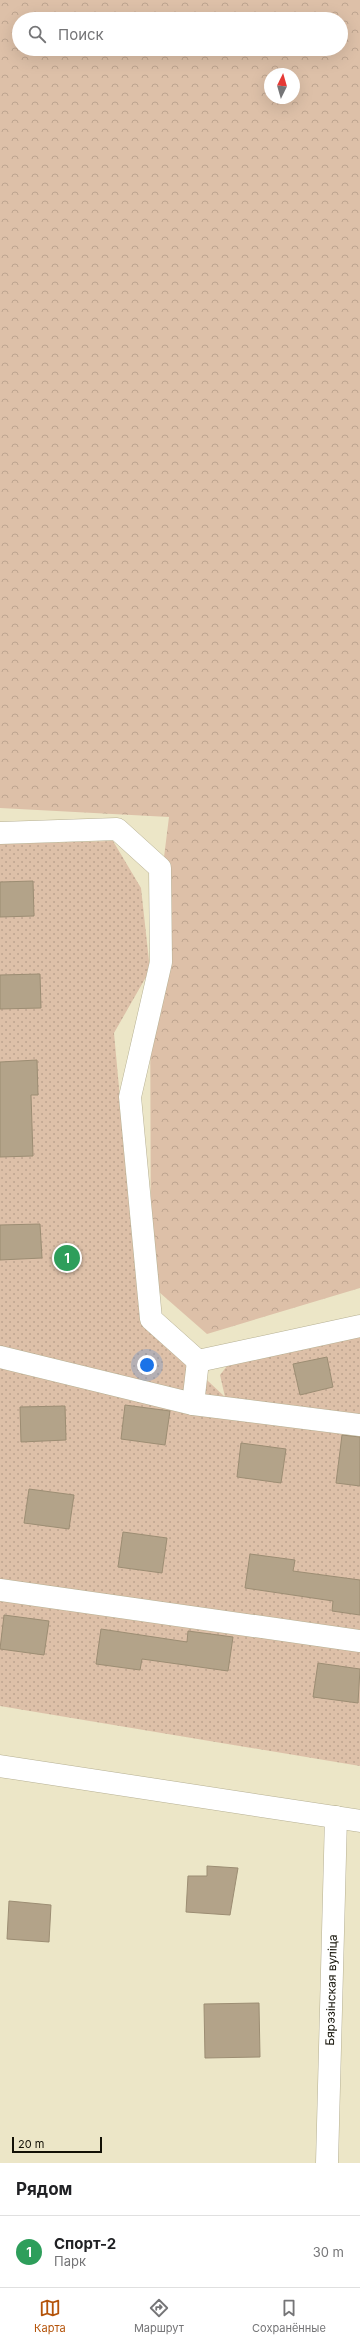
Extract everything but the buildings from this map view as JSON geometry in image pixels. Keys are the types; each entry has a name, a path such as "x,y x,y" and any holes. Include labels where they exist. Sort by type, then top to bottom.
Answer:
{"street":[{"path":"0,833 118,829 160,868 161,962 130,1097 151,1319 198,1361"},
{"path":"198,1361 360,1326"},
{"path":"0,1357 193,1404 360,1425"},
{"path":"193,1404 198,1361"},
{"path":"0,1590 360,1641"},
{"path":"0,1766 360,1821"},
{"name":"Бярэзінская вуліца","path":"327,2163 336,1817"}],"green space":[{"path":"0,0 360,0 360,1288 207,1334 151,1285 150,970 169,817 0,808"},
{"path":"113,841 141,888 150,970 114,1033 140,1317 225,1397 220,1375 230,1362 360,1336 360,1766 0,1706 0,844"}],"place":[{"name":"Спорт-2","path":"67,1258"}]}
